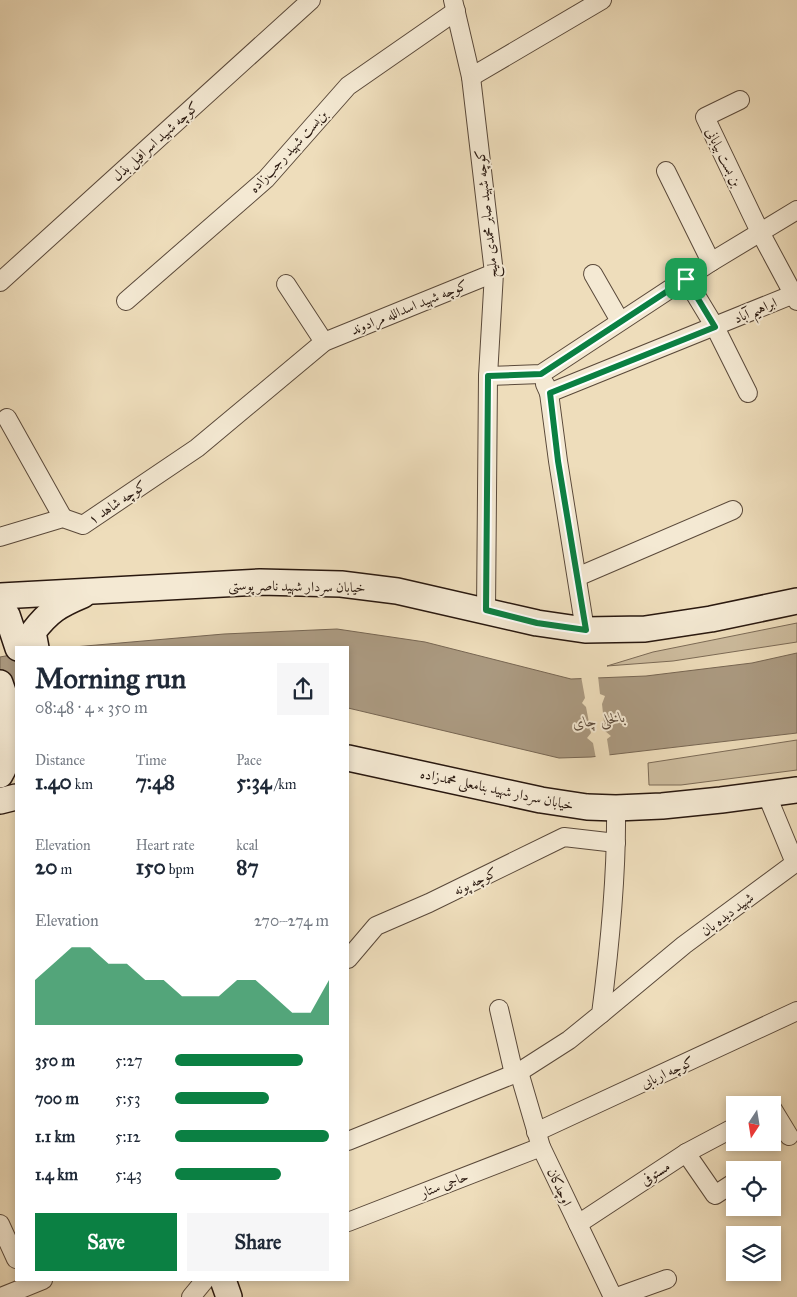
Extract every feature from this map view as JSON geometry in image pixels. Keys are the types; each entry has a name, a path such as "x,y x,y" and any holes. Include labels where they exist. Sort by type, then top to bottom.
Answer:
{"main road":[{"name":"خیابان سردار شهید ناصر پوستی","path":"0,596 260,582 341,584 397,591 537,623 586,630 645,629 711,619 797,600"},
{"path":"27,646 33,632 48,614 62,604 92,591"},
{"path":"0,610 7,615 27,646"},
{"path":"0,683 15,726"},
{"path":"0,720 10,750 4,767"},
{"name":"خیابان سردار شهید بنامعلی محمدزاده","path":"349,758 541,800 587,807 616,808 721,800 797,790"},
{"path":"0,801 15,797"},
{"path":"223,1281 229,1297"}],"street":[{"name":"کوچه شهید اسرافیل بذل","path":"0,282 311,0"},
{"path":"471,76 602,0"},
{"name":"کوچه شهید صابر محمدی ملیح","path":"454,6 471,76 494,273 488,376 486,610"},
{"name":"بن‌بست شهید رجب‌زاده","path":"126,301 266,179 348,86 454,6"},
{"name":"بن بست بیابانی","path":"740,100 705,117 760,232"},
{"path":"666,171 711,262"},
{"path":"488,376 541,374 711,262 797,210"},
{"path":"760,232 795,298"},
{"name":"کوچه شهید اسدالله مرادوند","path":"197,448 324,342 494,273"},
{"path":"594,274 620,321"},
{"path":"686,279 715,327 748,393"},
{"path":"286,284 324,342"},
{"name":"ابراهیم آباد","path":"550,393 715,327 795,298"},
{"path":"541,374 550,393 558,461 586,630"},
{"path":"7,418 63,518"},
{"name":"کوچه شاهد ۱","path":"0,537 63,518 83,525 197,448"},
{"path":"578,577 733,510"},
{"name":"شهید دیده بان","path":"349,1141 516,1073 569,1040 684,946 795,863 766,793"},
{"path":"601,1014 608,962 616,843 616,808"},
{"name":"کوچه پونه","path":"349,958 376,926 429,903 564,837 616,843"},
{"name":"اوچدکان","path":"500,1009 516,1073 539,1139 613,1297"},
{"name":"کوچه اربابی","path":"539,1139 797,1012"},
{"path":"781,1123 789,1136"},
{"name":"مستوفی","path":"578,1224 686,1153 726,1132"},
{"name":"حاجی ستار","path":"349,1222 539,1139"},
{"path":"686,1153 715,1195 726,1188"},
{"path":"0,1224 15,1257"},
{"path":"617,1297 667,1279"},
{"path":"191,1297 204,1281"},
{"path":"1,1297 33,1282"}],"shaded area":[{"path":"797,623 797,642 673,661 607,666 653,652"},
{"path":"797,740 797,770 681,785 649,785 648,763"}],"water":[{"name":"بالخلی چای","path":"337,629 425,642 571,679 646,676 752,663 797,653 797,733 591,757 559,758 349,708 349,646 85,646 224,634"},
{"path":"15,654 15,739 0,742 0,657"}],"pier":[{"path":"581,676 598,676 600,694 605,696 602,704 605,731 611,736 607,739 610,758 596,759 593,743 587,738 591,733 586,707 582,703 585,698"}],"route":[{"path":"686,279 715,327 550,393 558,461 586,630 537,623 486,610 488,376 541,374 686,279"}]}
